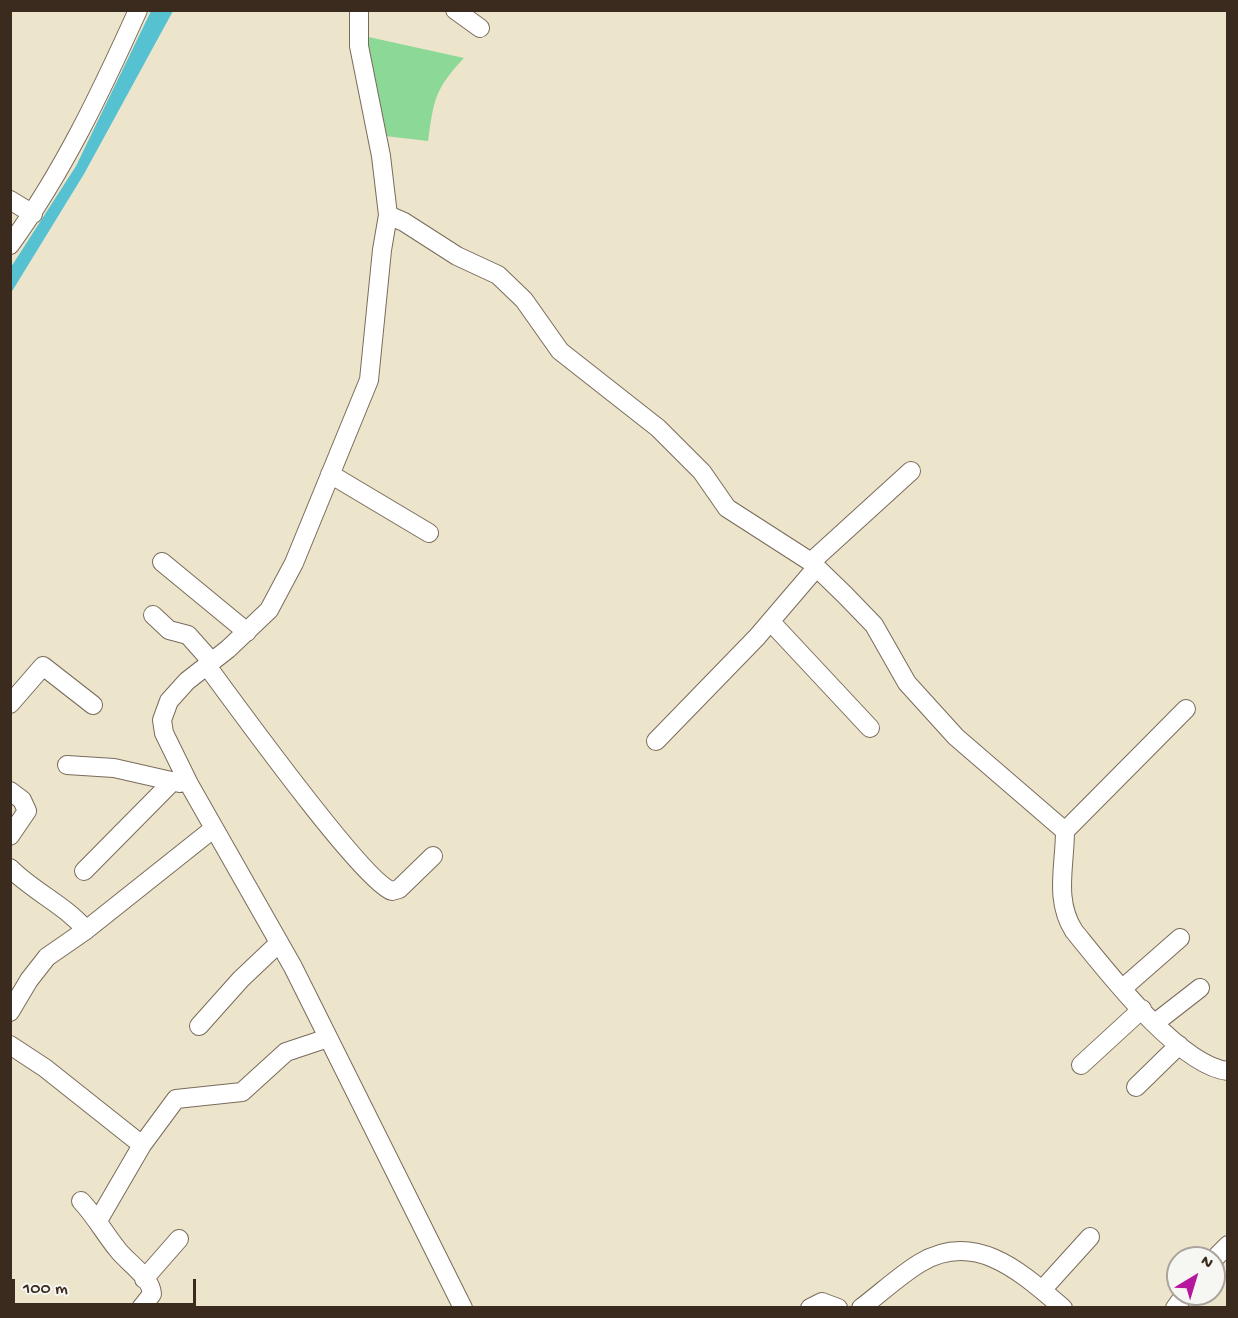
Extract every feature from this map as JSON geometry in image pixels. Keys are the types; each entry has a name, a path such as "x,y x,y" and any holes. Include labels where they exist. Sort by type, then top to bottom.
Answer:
{"street":[{"path":"10,245 33,214 72,149 138,10"},
{"path":"359,10 359,46 381,156 388,215 382,250 369,380 294,562 268,610 247,632 187,681 169,701 162,720 164,733 181,783 213,829 279,943 463,1308"},
{"path":"455,10 480,27"},
{"path":"10,200 33,214"},
{"path":"388,215 404,222 457,256 498,275 524,300 560,351 658,428 702,472 727,508 814,565 874,625 908,683 956,737 1065,831"},
{"path":"656,741 771,622 814,565 911,471"},
{"path":"330,474 429,533"},
{"path":"162,562 247,632"},
{"path":"153,615 169,630 185,632 345,844 384,887 393,891 399,889 433,856"},
{"path":"771,622 870,728"},
{"path":"10,704 43,666 93,705"},
{"path":"1186,710 1065,831 1065,855 1060,884 1066,920 1142,1009 1200,1063 1227,1071"},
{"path":"67,765 114,768 181,783"},
{"path":"84,871 181,783"},
{"path":"10,790 22,800 27,811 10,836"},
{"path":"10,1012 37,968 47,957 86,930 213,829"},
{"path":"10,868 31,887 68,911 86,930"},
{"path":"1124,988 1180,938"},
{"path":"199,1026 241,978 279,943"},
{"path":"1155,1023 1200,988"},
{"path":"1082,1065 1142,1009"},
{"path":"99,1219 142,1145 176,1099 242,1092 286,1052 328,1038"},
{"path":"10,1045 45,1068 142,1145"},
{"path":"1136,1087 1179,1045"},
{"path":"81,1201 99,1219 114,1245 144,1279 152,1294 141,1308"},
{"path":"1042,1290 1090,1237"},
{"path":"144,1279 179,1239"},
{"path":"861,1308 921,1262 944,1254 962,1252 988,1255 1008,1263 1063,1308"},
{"path":"810,1308 822,1302 838,1308"}],"green space":[{"path":"364,36 464,58 437,96 428,141 385,136"}],"water":[{"path":"151,11 173,11 84,174 11,293 11,267 76,166"}]}
